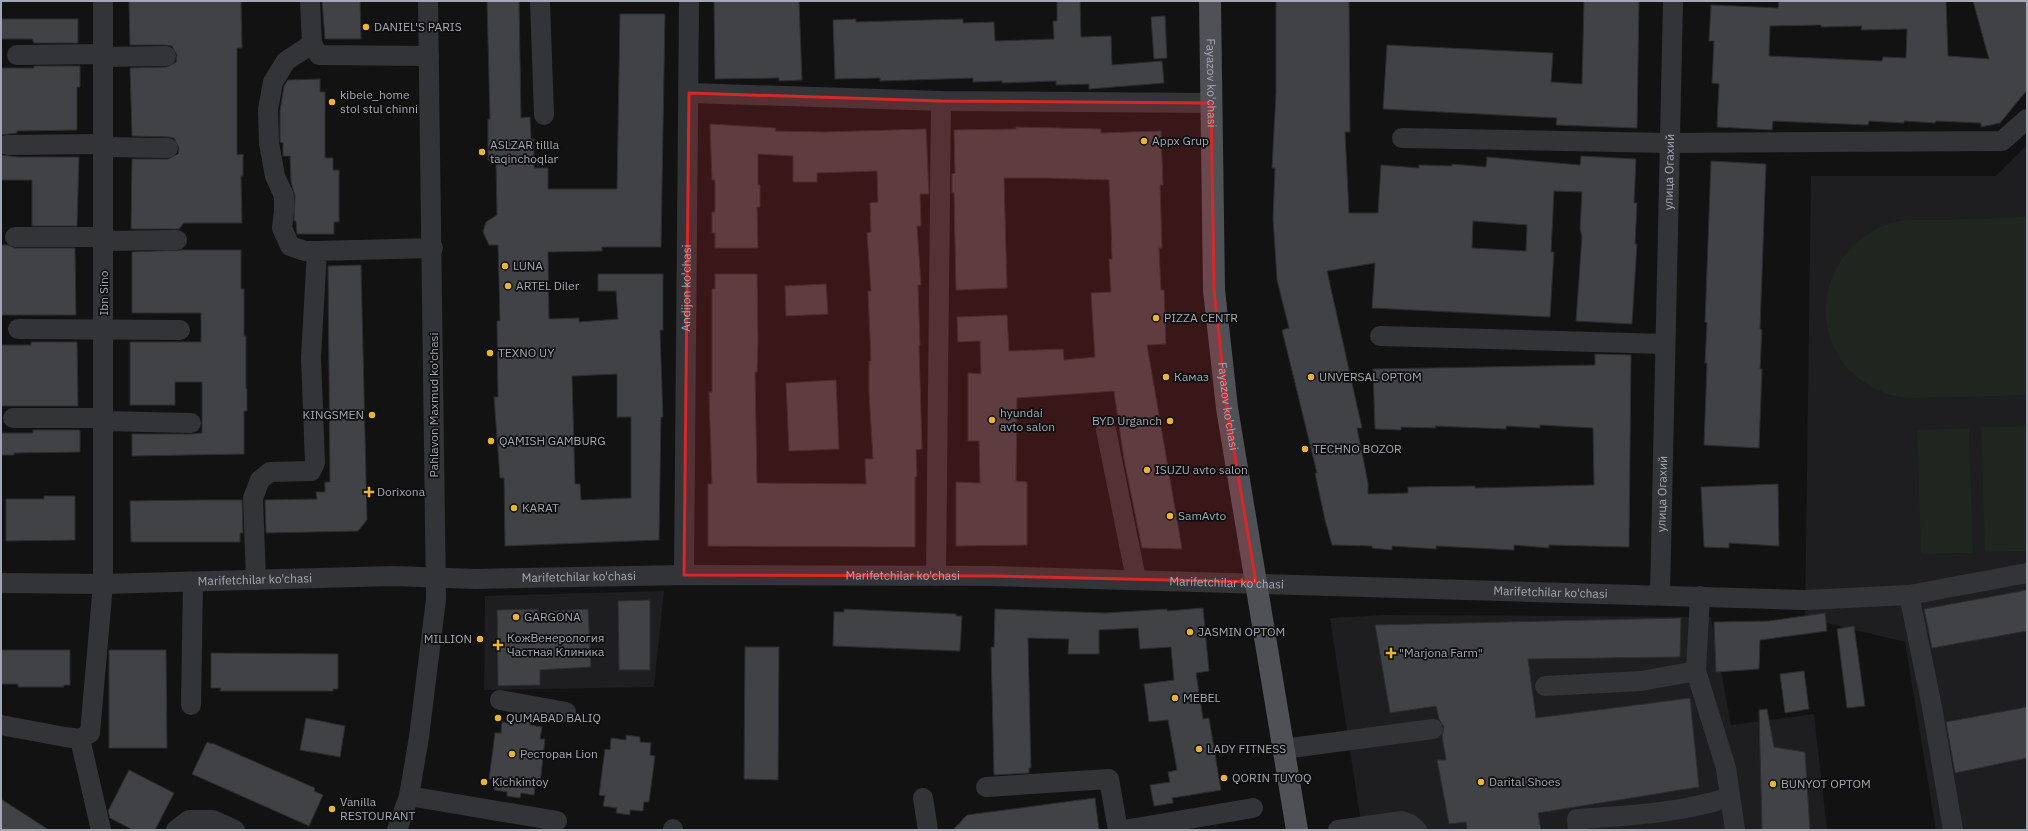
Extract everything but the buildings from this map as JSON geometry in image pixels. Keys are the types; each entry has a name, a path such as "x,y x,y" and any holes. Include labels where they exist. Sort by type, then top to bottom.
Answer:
{"main road":[{"name":"Fayazov ko'chasi","path":"1210,1 1214,290 1228,408 1297,830"}],"street":[{"name":"Ibn Sino","path":"80,738 90,733 103,584 103,1"},
{"path":"310,1 309,22 312,44 319,55 429,56"},
{"name":"Pahlavon Maxmud ko'chasi","path":"397,830 409,796 429,666 436,599 433,248 428,1"},
{"path":"540,1 544,115"},
{"name":"Andijon ko'chasi","path":"684,574 689,1"},
{"name":"улица Огахий","path":"1660,595 1673,1"},
{"path":"312,44 286,60 273,82 268,110 269,143 275,176 284,196 282,228 290,246 305,252 433,248"},
{"path":"17,55 166,56"},
{"path":"689,93 941,101 1211,103"},
{"path":"936,576 941,101"},
{"path":"1402,138 1669,142 2002,141 2027,119"},
{"path":"7,145 168,148"},
{"path":"15,237 177,240"},
{"path":"256,580 253,498 260,480 270,472 311,471 315,464 311,357 317,251"},
{"path":"18,329 180,330"},
{"path":"1380,336 1665,344"},
{"path":"13,418 191,423"},
{"path":"1106,430 1136,579"},
{"name":"Marifetchilar ko'chasi","path":"1,583 103,584 393,576 475,579 684,574 993,576 1256,582 1805,600 1909,595 2027,573"},
{"path":"192,705 193,582"},
{"path":"1909,595 1931,700 1953,830"},
{"path":"1700,596 1696,671 1726,768 1735,830"},
{"path":"1545,686 1641,681 1696,671"},
{"path":"500,700 566,712"},
{"path":"1,725 80,738 101,830"},
{"path":"1284,749 1433,729"},
{"path":"986,788 1109,779 1118,830"},
{"path":"409,796 558,821"},
{"path":"1578,830 1577,819 1638,815 1713,803 1730,797"},
{"path":"923,798 928,830"},
{"path":"1124,830 1253,808"},
{"path":"184,827 214,820 235,830"},
{"path":"1338,830 1402,821 1410,824 1417,830"}],"highlighted area":[{"path":"689,93 941,101 1211,103 1214,290 1227,408 1256,582 993,576 684,575"}],"shaded area":[{"path":"2027,145 2027,830 1936,830 1905,642 1805,618 1811,176 1996,176"},
{"path":"2027,217 2027,395 1916,398 1897,397 1863,382 1843,362 1830,339 1826,313 1829,287 1840,262 1859,241 1885,225 1898,221"},
{"path":"2027,426 2027,551 1985,552 1981,427"},
{"path":"1969,428 1973,553 1921,554 1917,430"},
{"path":"664,591 654,687 484,690 485,596"},
{"path":"1385,615 1711,617 1731,725 1814,714 1827,830 1362,830 1330,618"}],"place":[{"name":"DANIEL'S PARIS","path":"366,27"},
{"name":"kibele_home stol stul chinni","path":"332,102"},
{"name":"Appx Grup","path":"1144,141"},
{"name":"ASLZAR tillla taqinchoqlar","path":"482,152"},
{"name":"LUNA","path":"505,266"},
{"name":"ARTEL Diler","path":"508,286"},
{"name":"PIZZA CENTR","path":"1156,318"},
{"name":"TEXNO UY","path":"490,353"},
{"name":"Камаз","path":"1166,377"},
{"name":"UNVERSAL OPTOM","path":"1311,377"},
{"name":"KINGSMEN","path":"372,415"},
{"name":"hyundai avto salon","path":"992,420"},
{"name":"BYD Urganch","path":"1170,421"},
{"name":"QAMISH GAMBURG","path":"491,441"},
{"name":"TECHNO BOZOR","path":"1305,449"},
{"name":"ISUZU avto salon","path":"1147,470"},
{"name":"Dorixona","path":"369,492"},
{"name":"KARAT","path":"514,508"},
{"name":"SamAvto","path":"1170,516"},
{"name":"GARGONA","path":"516,617"},
{"name":"JASMIN OPTOM","path":"1190,632"},
{"name":"MILLION","path":"480,639"},
{"name":"КожВенерология Частная Клиника","path":"498,645"},
{"name":"\"Marjona Farm\"","path":"1391,653"},
{"name":"MEBEL","path":"1175,698"},
{"name":"QUMABAD BALIQ","path":"498,718"},
{"name":"LADY FITNESS","path":"1199,749"},
{"name":"Ресторан Lion","path":"512,754"},
{"name":"QORIN TUYOQ","path":"1224,778"},
{"name":"Kichkintoy","path":"484,782"},
{"name":"Darital Shoes","path":"1481,782"},
{"name":"BUNYOT OPTOM","path":"1773,784"},
{"name":"Vanilla RESTOURANT","path":"332,809"}]}
